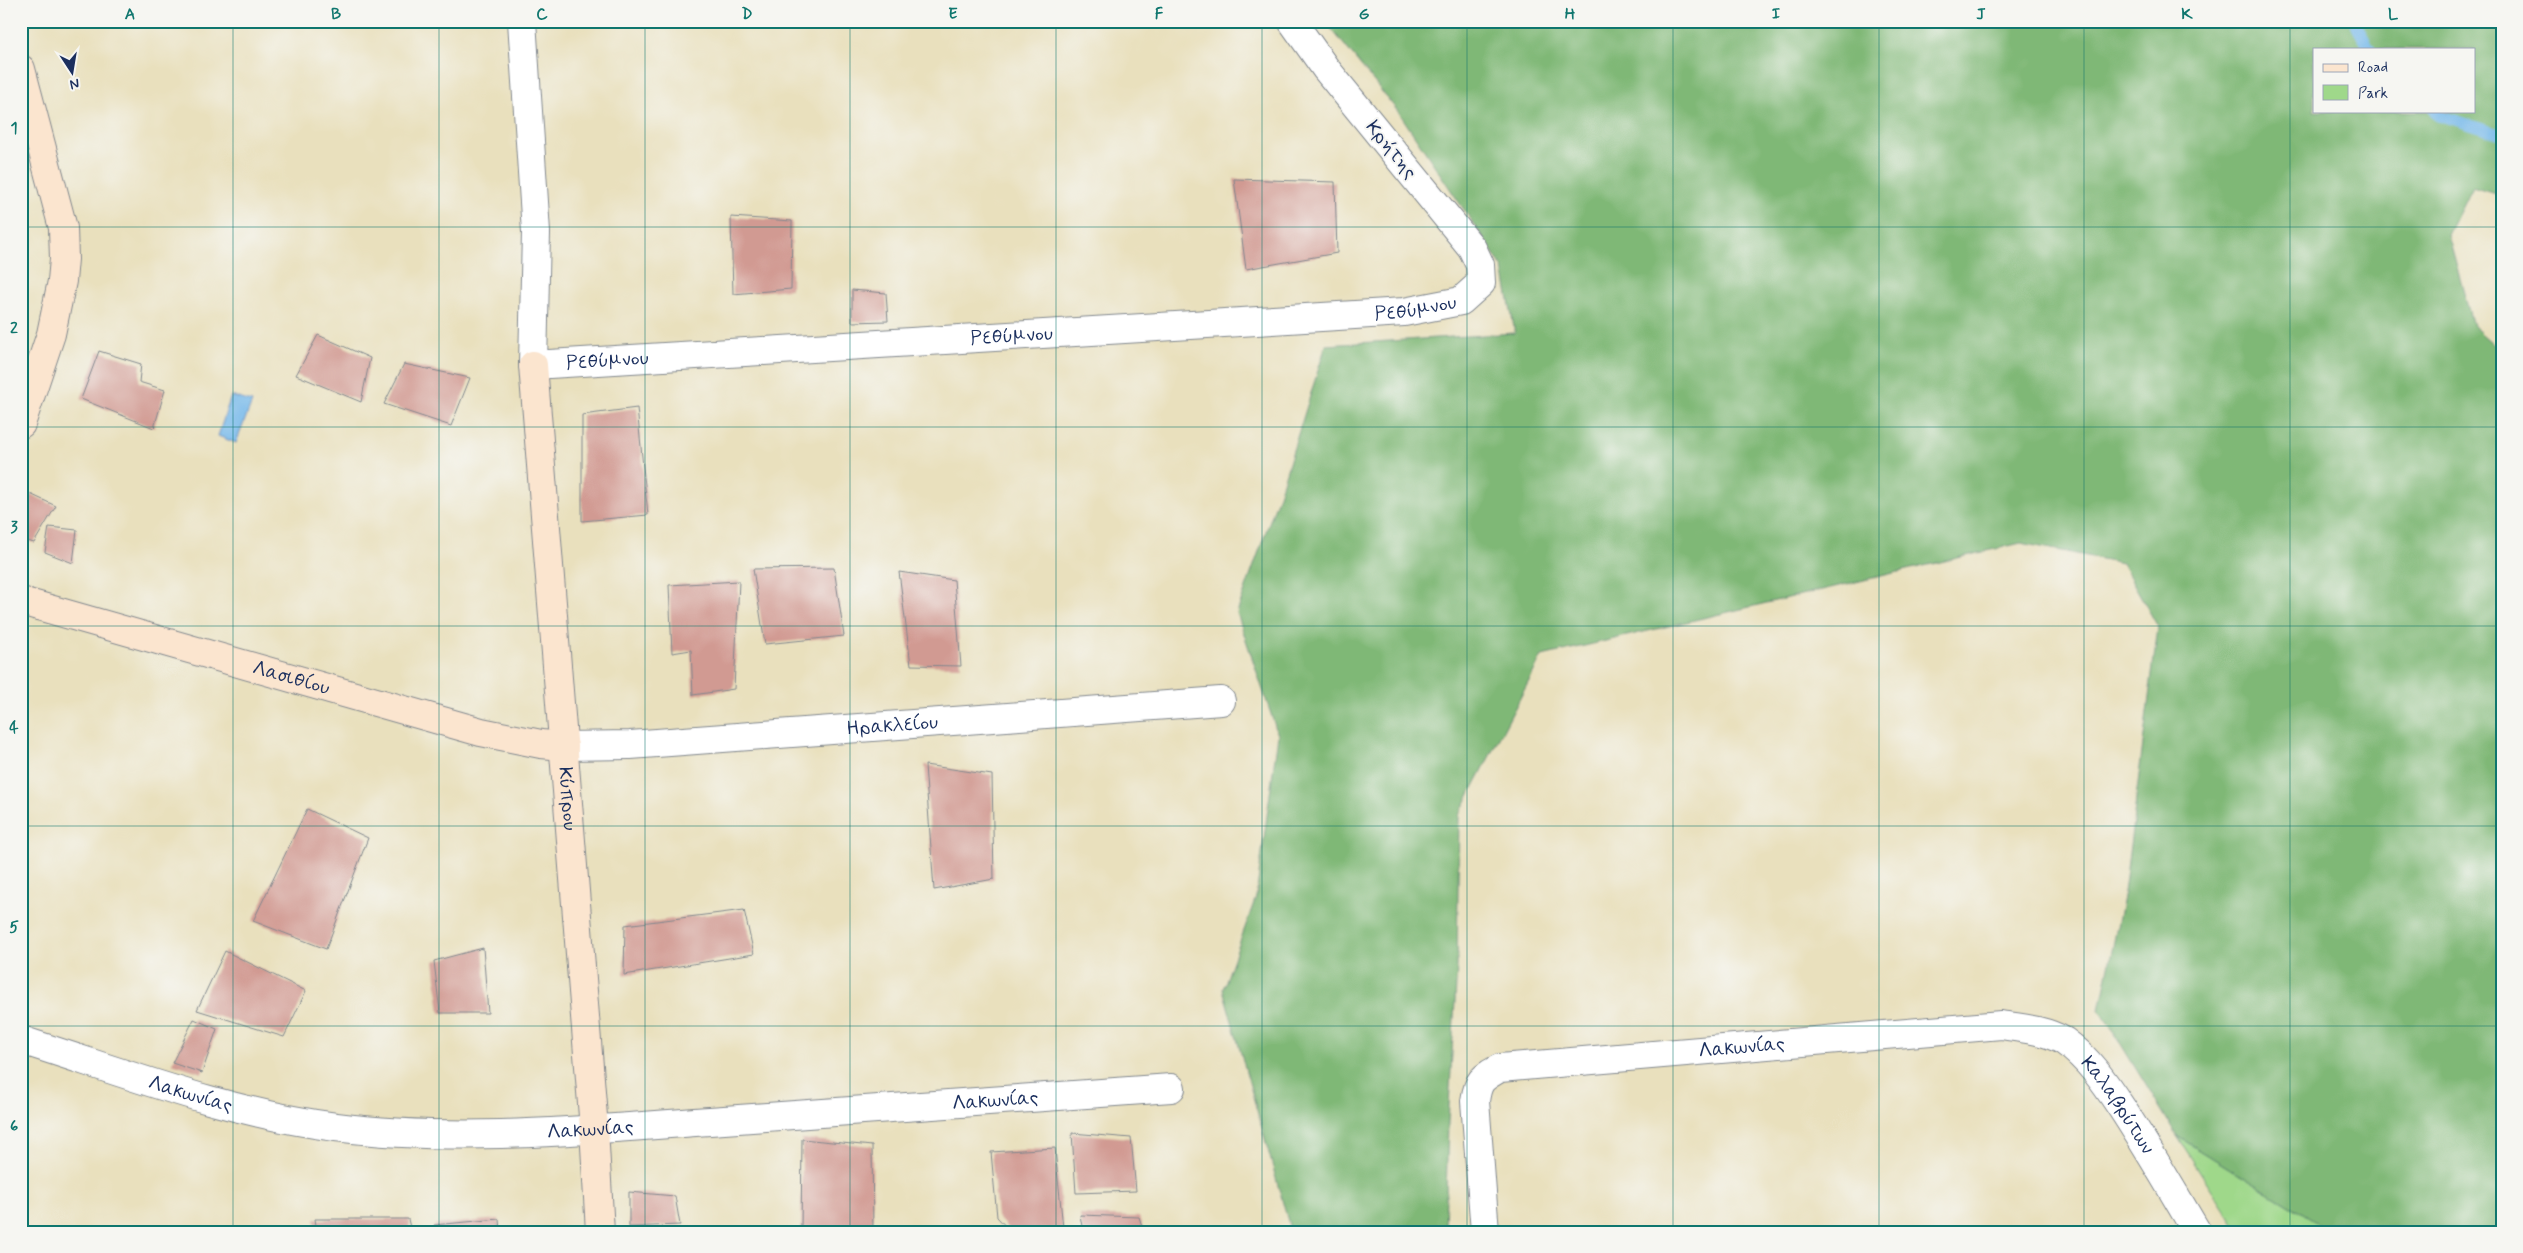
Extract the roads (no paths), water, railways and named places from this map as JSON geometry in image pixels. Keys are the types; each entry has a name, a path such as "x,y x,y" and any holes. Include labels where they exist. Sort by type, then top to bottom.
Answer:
{"street":[{"path":"522,21 536,232 533,365"},
{"name":"Κρήτης","path":"1292,21 1326,69 1472,248 1480,264 1480,283"},
{"path":"21,69 62,228 64,259 58,306 51,334 21,424"},
{"name":"Ρεθύμνου","path":"533,365 1404,312 1461,301 1480,283"},
{"name":"Κύπρου","path":"533,365 594,1129 600,1232"},
{"name":"Λασιθίου","path":"21,601 481,732 541,744 564,746"},
{"name":"Ηρακλείου","path":"564,746 630,745 1221,701"},
{"name":"Λακωνίας","path":"1485,1232 1475,1101 1477,1089 1483,1077 1500,1068 2001,1025"},
{"name":"Καλαβρύτων","path":"2001,1025 2034,1029 2062,1040 2081,1055 2103,1080 2142,1139 2197,1232"},
{"name":"Λακωνίας","path":"21,1040 238,1108 311,1123 366,1131 458,1135 594,1129 1171,1088"}],"water":[{"path":"231,396 252,402 236,443 218,436"}],"waterway":[{"path":"1646,21 1650,24 1688,21"},
{"path":"2354,21 2369,48"},
{"path":"2435,112 2439,115 2502,135"}]}
